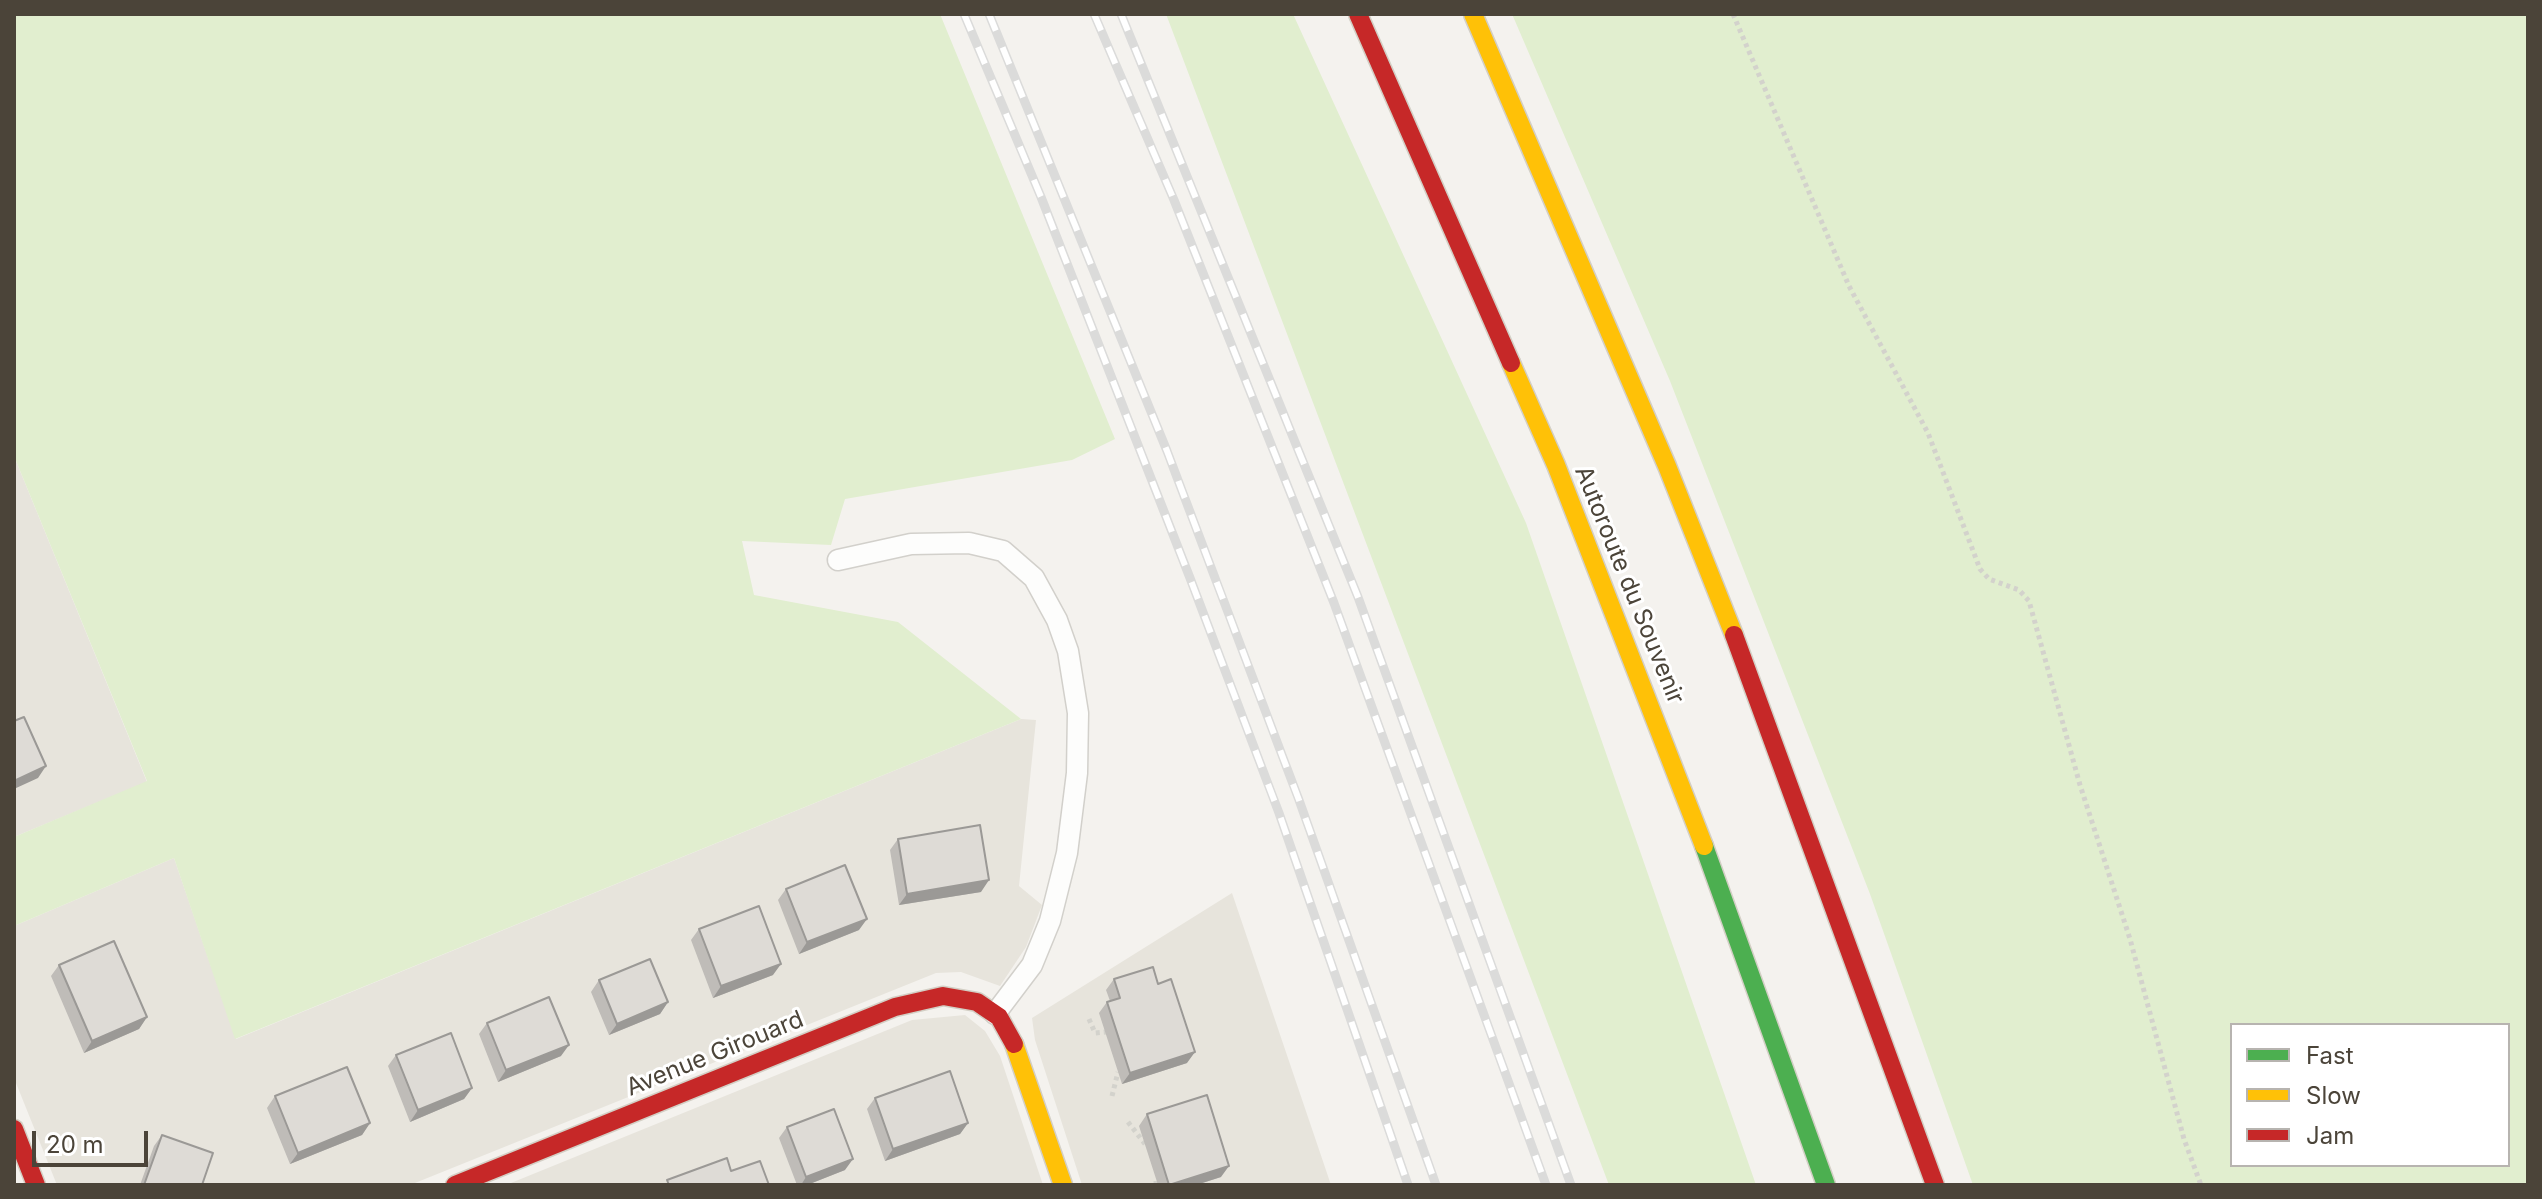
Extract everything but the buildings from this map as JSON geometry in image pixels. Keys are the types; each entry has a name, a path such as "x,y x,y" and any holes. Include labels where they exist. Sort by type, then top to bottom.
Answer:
{"main road":[{"name":"Autoroute du Souvenir","path":"1358,14 1556,465 1685,793 1826,1185"},
{"path":"1473,14 1667,466 1751,678 1935,1185"},
{"name":"Avenue Girouard","path":"455,1185 895,1007 943,996 977,1002 995,1014"},
{"path":"995,1014 1018,1049 1063,1185"},
{"path":"14,1129 36,1185"}],"lane":[{"path":"838,560 911,544 969,543 1003,551 1034,578 1057,620 1068,651 1078,713 1077,773 1067,853 1050,921 1032,965 995,1014"}],"path":[{"path":"1733,14 1849,286 1928,433 1980,569 1989,579 2019,590 2029,601 2080,785 2130,939 2184,1139 2201,1185"},
{"path":"1089,1019 1095,1033 1106,1032"},
{"path":"1112,1096 1118,1072"},
{"path":"1128,1122 1145,1144"}],"shaded area":[{"path":"14,456 147,782 14,837"},
{"path":"1021,719 1036,720 1019,886 1042,905 1026,947 1000,986 961,972 936,973 410,1185 57,1185 14,1078 14,926 174,858 236,1039"},
{"path":"1232,893 1331,1185 1082,1185 1035,1040 1032,1018"},
{"path":"965,1015 985,1031 1000,1056 1043,1185 506,1185 912,1020"}],"green space":[{"path":"14,14 940,14 1115,439 1072,460 845,499 831,545 742,541 754,595 898,622 1021,719 235,1039 174,858 14,926 14,837 147,781 14,456"},
{"path":"1166,14 1293,14 1526,523 1756,1185 1609,1185"},
{"path":"1512,14 2528,14 2528,1185 1973,1185 1870,894 1670,381"}],"railway":[{"path":"964,14 1041,197 1190,578 1279,813 1408,1185"},
{"path":"989,14 1167,451 1299,800 1436,1185"},
{"path":"1094,14 1174,200 1334,603 1546,1185"},
{"path":"1121,14 1358,597 1571,1185"}],"traffic: fast":[{"path":"1704,846 1826,1185"}],"traffic: slow":[{"path":"1473,14 1667,466 1734,635"},
{"path":"1511,363 1556,465 1704,846"},
{"path":"1014,1044 1063,1185"}],"traffic: jam":[{"path":"1358,14 1511,363"},
{"path":"1734,635 1935,1185"},
{"path":"455,1185 895,1007 943,996 977,1002 999,1017 1014,1044"},
{"path":"14,1129 36,1185"}]}
